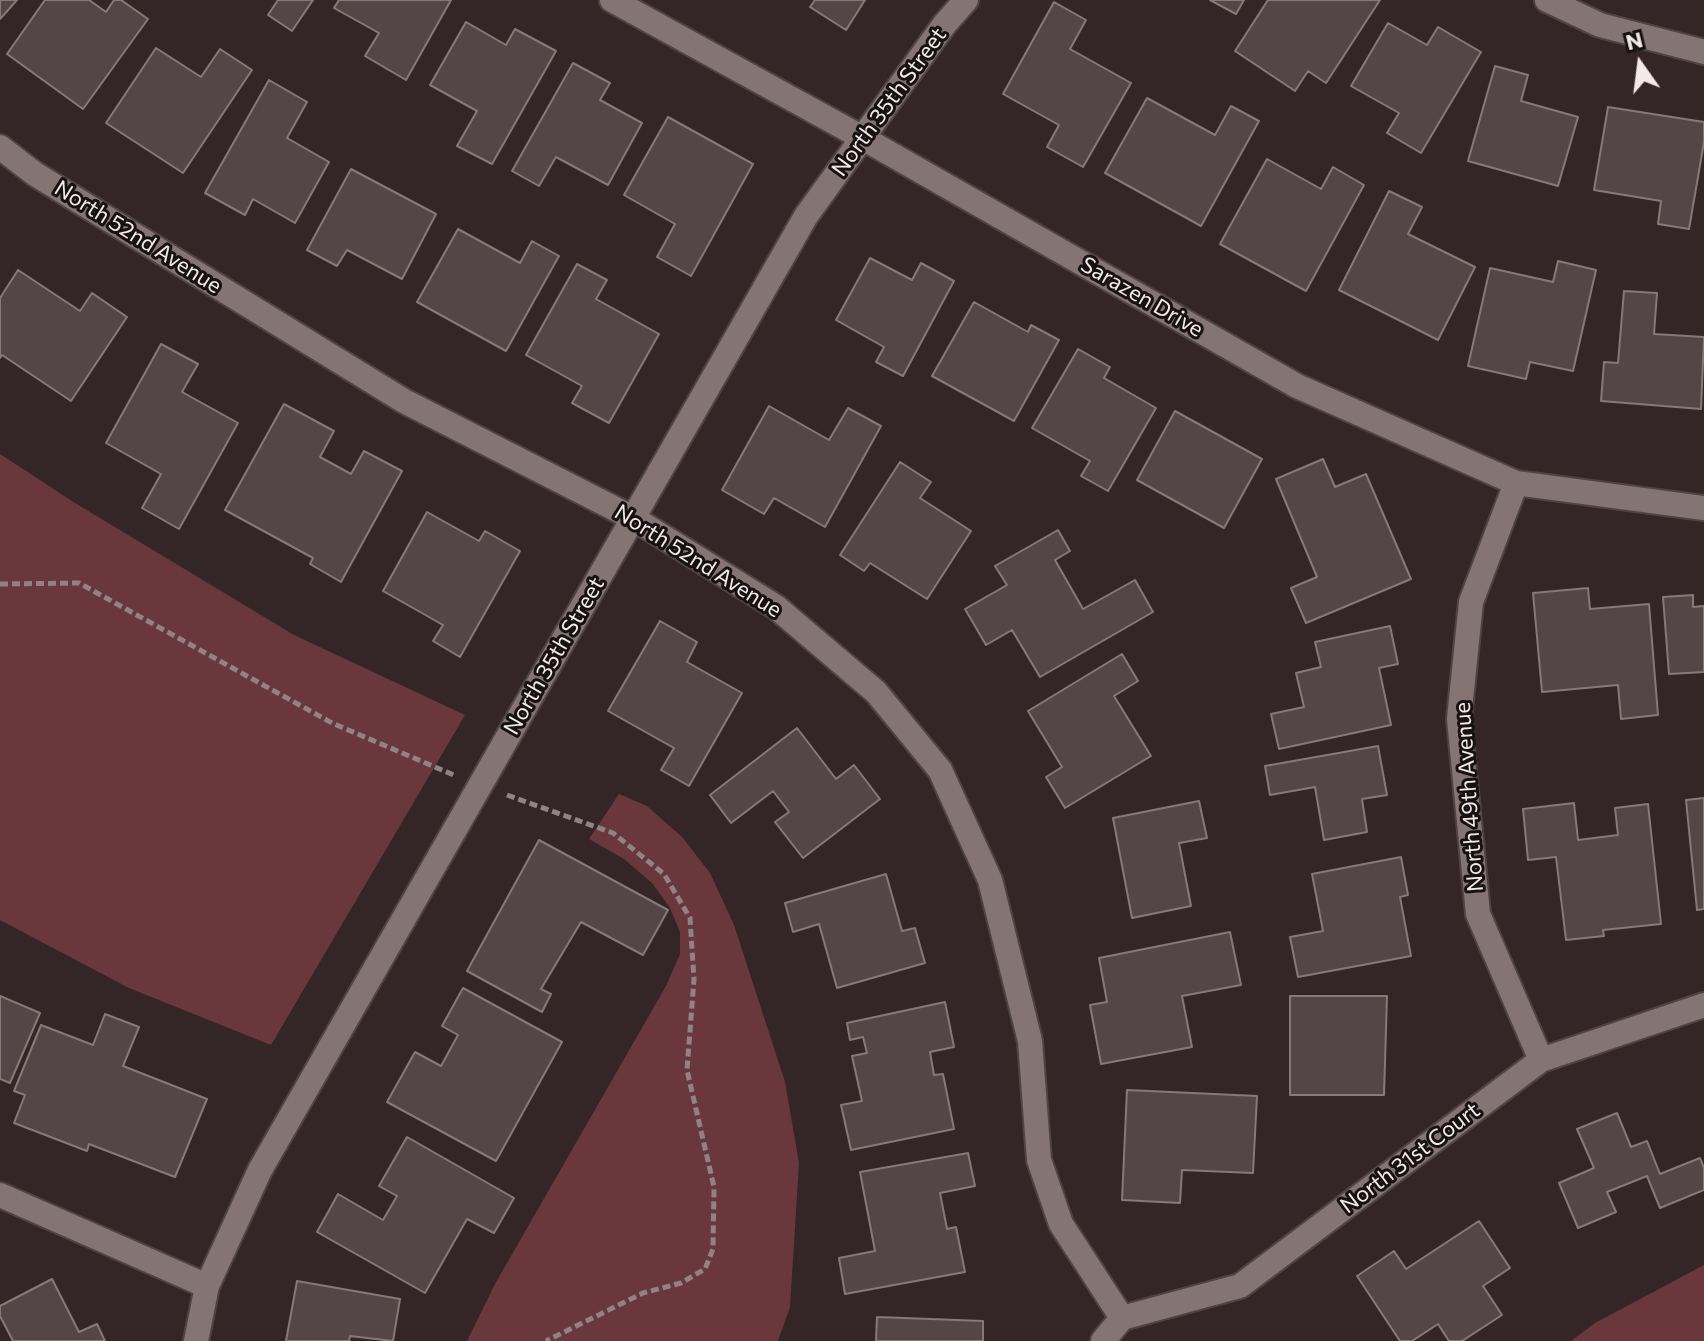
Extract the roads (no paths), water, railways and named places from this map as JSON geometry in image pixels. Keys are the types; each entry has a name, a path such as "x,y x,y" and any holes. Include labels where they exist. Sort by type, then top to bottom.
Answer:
{"street":[{"name":"Sarazen Drive","path":"612,0 861,137 1297,386 1516,483 1704,508"},
{"name":"North 35th Street","path":"196,1341 207,1286 260,1170 806,216 861,137 966,0"},
{"path":"1547,0 1600,25 1704,52"},
{"name":"North 52nd Avenue","path":"0,147 35,174 404,401 633,518 776,607 876,692 940,770 990,880 1030,1041 1039,1160 1061,1224 1122,1318"},
{"name":"North 49th Avenue","path":"1516,483 1471,602 1459,719 1478,914 1541,1060"},
{"name":"North 31st Court","path":"1122,1318 1240,1286 1541,1060 1704,1005"},
{"path":"0,1195 207,1286"},
{"path":"1103,1341 1122,1318"}]}
